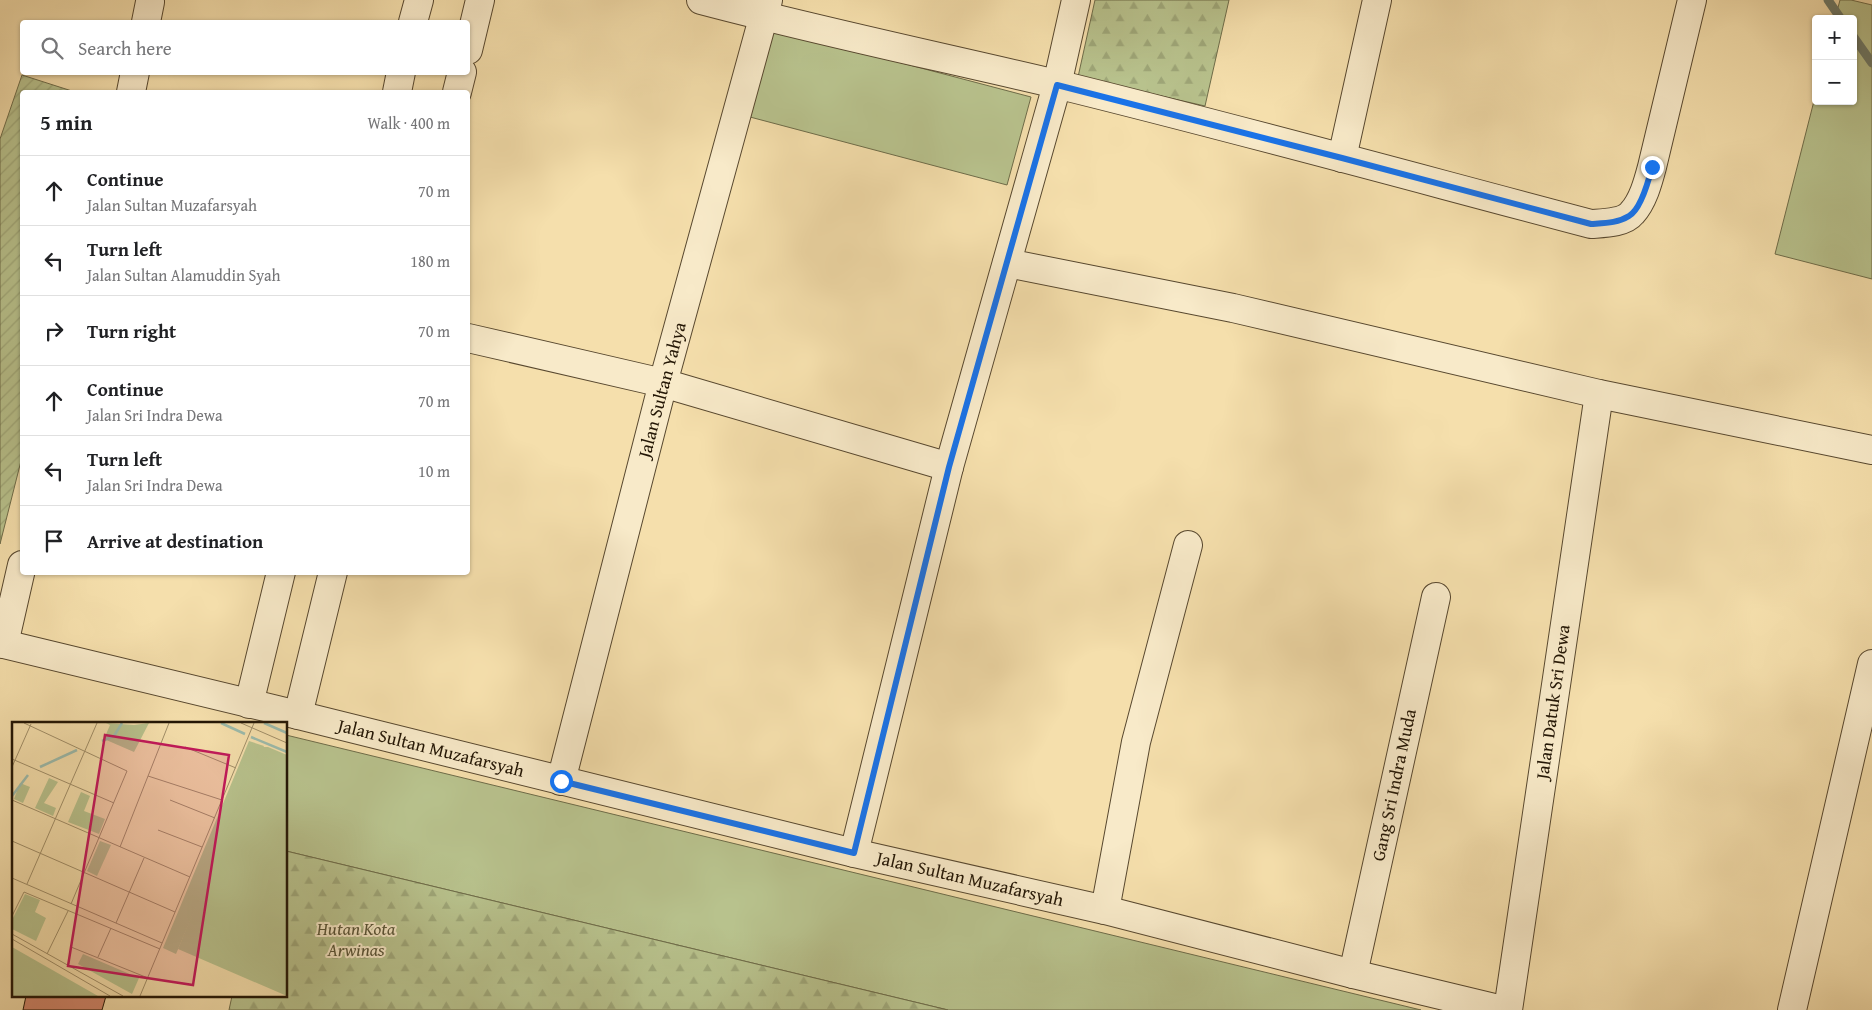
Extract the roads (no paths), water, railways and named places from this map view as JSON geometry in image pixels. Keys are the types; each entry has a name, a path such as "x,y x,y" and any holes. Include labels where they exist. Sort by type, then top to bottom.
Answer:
{"street":[{"path":"414,20 419,0"},
{"path":"470,42 480,0"},
{"path":"701,0 766,8 1591,224 1617,222 1632,215 1645,191 1692,0"},
{"path":"854,853 949,467 1057,85 1076,0"},
{"path":"1342,158 1377,0"},
{"name":"Jalan Sultan Yahya","path":"561,781 663,383 766,8"},
{"path":"131,90 134,75"},
{"path":"397,90 400,75"},
{"path":"458,90 461,75"},
{"path":"1006,263 1233,308 1599,394 1872,450"},
{"path":"470,338 663,383 949,467"},
{"name":"Jalan Datuk Sri Dewa","path":"1508,1010 1599,394"},
{"path":"1105,910 1136,742 1188,545"},
{"path":"2,644 20,573"},
{"path":"249,704 280,575"},
{"path":"298,715 332,575"},
{"name":"Gang Sri Indra Muda","path":"1353,974 1436,596"},
{"name":"Jalan Sultan Muzafarsyah","path":"2,644 298,715 854,853 1105,910 1353,974 1503,1010"},
{"path":"1792,1010 1872,664"}],"waterway":[{"path":"1828,0 1838,15"},
{"path":"1857,42 1872,63"}],"park label":[{"name":"Hutan Kota Arwinas","path":"356,940"}]}
